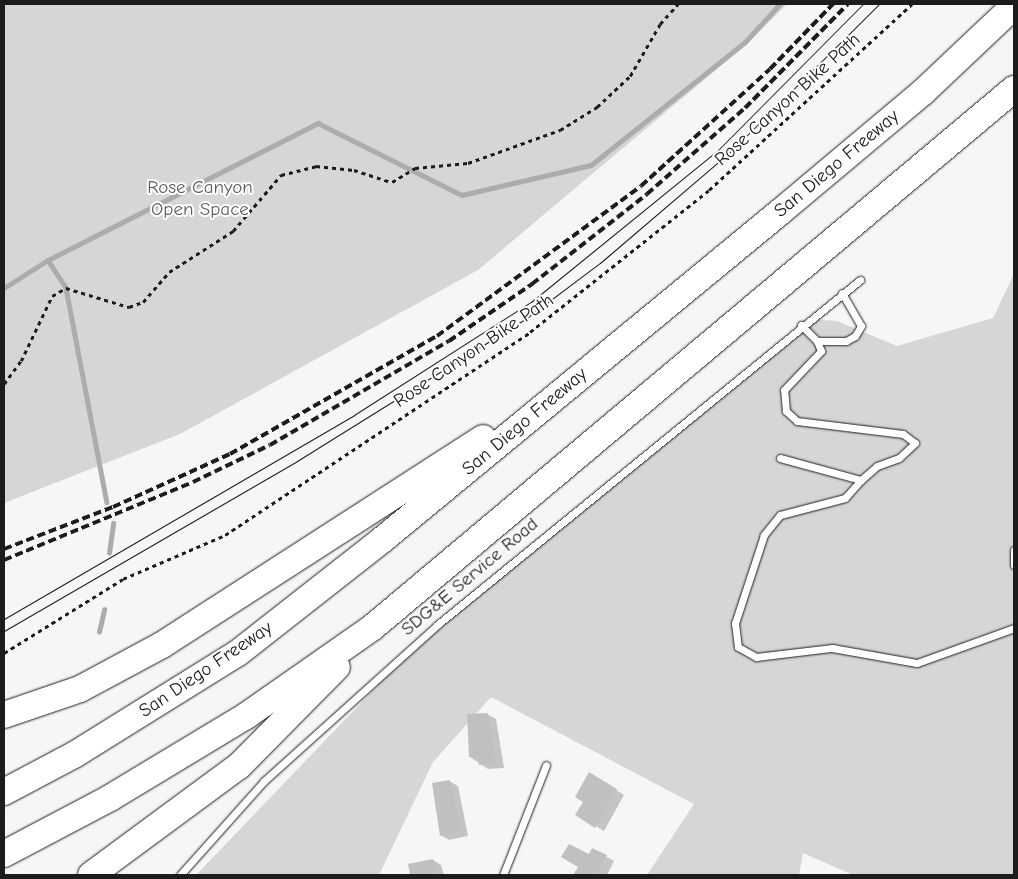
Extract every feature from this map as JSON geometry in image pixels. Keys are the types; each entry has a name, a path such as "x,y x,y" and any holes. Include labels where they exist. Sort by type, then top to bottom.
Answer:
{"highway":[{"name":"San Diego Freeway","path":"4,792 74,755 238,653 703,276 923,92 1014,6"},
{"path":"4,854 110,798 246,716 373,627 1014,89"},
{"path":"4,715 80,689 162,645 482,440 703,276"},
{"path":"91,875 239,766 373,627"}],"lane":[{"name":"SDG&E Service Road","path":"180,875 264,781 437,625 801,325 860,280"},
{"path":"817,341 846,341 862,326 842,293"},
{"path":"801,325 817,341 821,351 784,390 786,410 797,421 903,434 915,443 899,458 877,466 845,498 780,515 764,535 735,622 738,647 756,658 832,648 917,663 1014,628"},
{"path":"780,458 861,480"},
{"path":"1014,550 1014,565"},
{"path":"503,875 546,765"}],"path":[{"path":"4,384 21,361 52,296 66,288 129,307 143,302 168,272 233,232 281,176 316,166 354,170 392,182 415,168 468,163 560,130 597,107 630,76 660,24 678,4"},
{"name":"Rose Canyon Bike Path","path":"4,653 123,579 225,535 530,332 710,190 912,4"}],"green space":[{"name":"Rose Canyon Open Space","path":"4,4 787,4 748,43 478,270 180,434 4,503"},
{"path":"1014,274 1014,875 853,875 803,853 799,875 647,875 694,804 491,697 433,762 379,875 196,875 408,654 809,319 837,321 897,346 993,318"}],"building":[{"path":"488,713 496,764 479,765 478,757 469,757 467,714"},
{"path":"589,772 617,789 595,828 575,815 583,802 575,797"},
{"path":"450,780 461,831 440,836 432,783"},
{"path":"569,844 589,854 592,848 607,855 596,875 573,875 578,867 561,857"},
{"path":"433,859 437,875 410,875 408,864"}],"waterway":[{"path":"4,288 48,260 318,123 462,195 591,165 745,42 780,4"},
{"path":"48,260 66,288 107,502"},
{"path":"109,553 113,523"},
{"path":"99,632 104,610"}],"tram line":[{"path":"4,619 354,415 531,302 719,149 863,4"},
{"path":"4,631 297,461 528,317 600,263 729,153 879,4"}],"railway":[{"path":"4,549 113,507 230,454 437,336 641,186 770,69 833,4"},
{"path":"4,560 193,482 270,445 449,341 532,284 647,194 745,108 848,4"}]}
